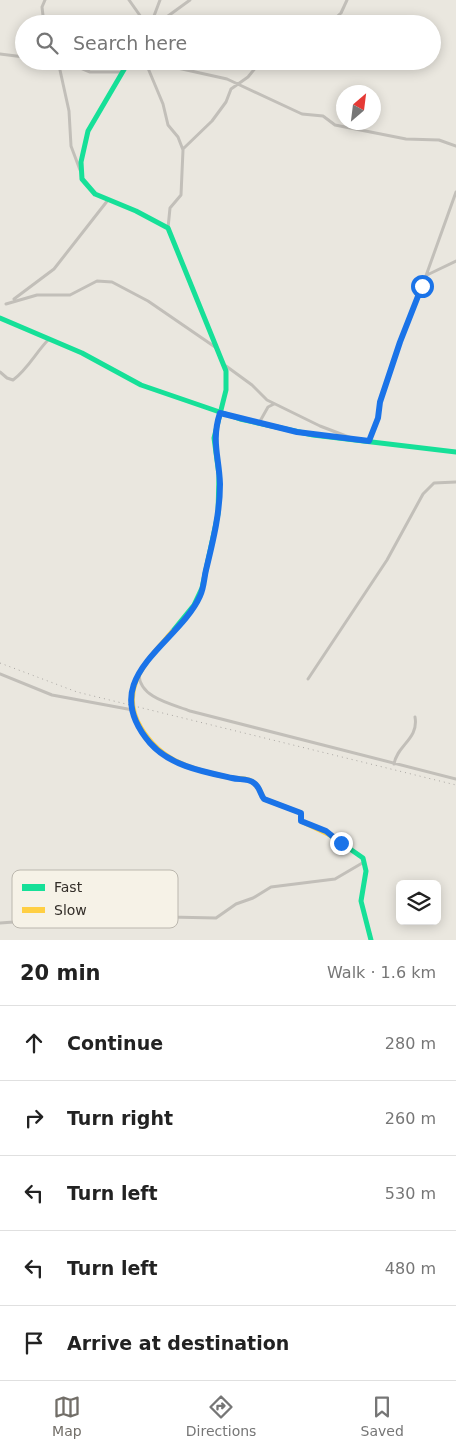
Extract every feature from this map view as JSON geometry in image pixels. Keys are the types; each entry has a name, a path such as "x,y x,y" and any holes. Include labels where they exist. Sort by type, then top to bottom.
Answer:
{"street":[{"path":"43,15 42,7 45,0"},
{"path":"129,0 140,15"},
{"path":"154,15 160,0"},
{"path":"169,15 190,0"},
{"path":"337,15 347,0"},
{"path":"0,54 15,56"},
{"path":"60,70 69,111 71,146 84,184 108,200 136,211 168,228"},
{"path":"85,70 90,72 124,70"},
{"path":"80,171 82,149 88,128 96,110 124,70"},
{"path":"151,70 168,125 183,148 181,195 170,208 168,228 224,365 226,390 214,438 219,475 218,514 201,594 151,655 139,674 132,695 133,710 150,743 171,761 232,778 250,780 257,786 264,799 301,813 301,821 328,832 365,861 366,872 361,901 365,910 371,940"},
{"path":"186,70 227,79 302,114 323,116 335,126 406,139 439,140 456,146"},
{"path":"183,148 208,127 226,102 232,89 248,77 253,70"},
{"path":"369,441 378,418 380,402 400,342 456,192"},
{"path":"6,304 41,280 54,268 108,200"},
{"path":"451,207 456,209"},
{"path":"426,276 456,261"},
{"path":"0,306 37,295 70,295 97,281 112,282 148,301 217,348"},
{"path":"0,318 82,353 141,385 220,413 297,432 456,452"},
{"path":"0,372 13,380 21,374 40,348 50,339"},
{"path":"224,365 252,385 264,397 320,426 354,439"},
{"path":"259,424 268,407 275,403"},
{"path":"308,679 387,560 423,494 434,483 456,482"},
{"path":"0,674 52,695 133,710"},
{"path":"139,674 143,689 152,695 190,711 456,779"},
{"path":"394,764 396,755 409,742 416,729 415,717"},
{"path":"178,917 211,919 271,887 335,879 365,861"}],"railway":[{"path":"0,663 77,692 456,785"}],"traffic: fast":[{"path":"124,70 88,131 81,162 82,179 95,194 136,211 168,228 226,371 226,390 214,438 219,475 218,514 202,588 194,605 172,632"},
{"path":"0,318 82,353 141,385 240,419 313,435 456,452"},
{"path":"330,835 363,858 366,871 361,901 371,940"}],"traffic: slow":[{"path":"172,632 145,665 138,676 134,688 132,700 134,714 149,740 169,757 192,768 253,782 264,799 301,813 301,821 330,835"}],"route":[{"path":"341,843 326,831 318,830 314,826 301,821 302,814 294,809 264,799 255,783 250,780 232,778 171,761 150,743 143,732 134,716 132,695 134,683 143,666 201,594 218,514 220,490 214,438 220,413 297,432 369,441 378,418 380,402 400,342 422,286"}]}
